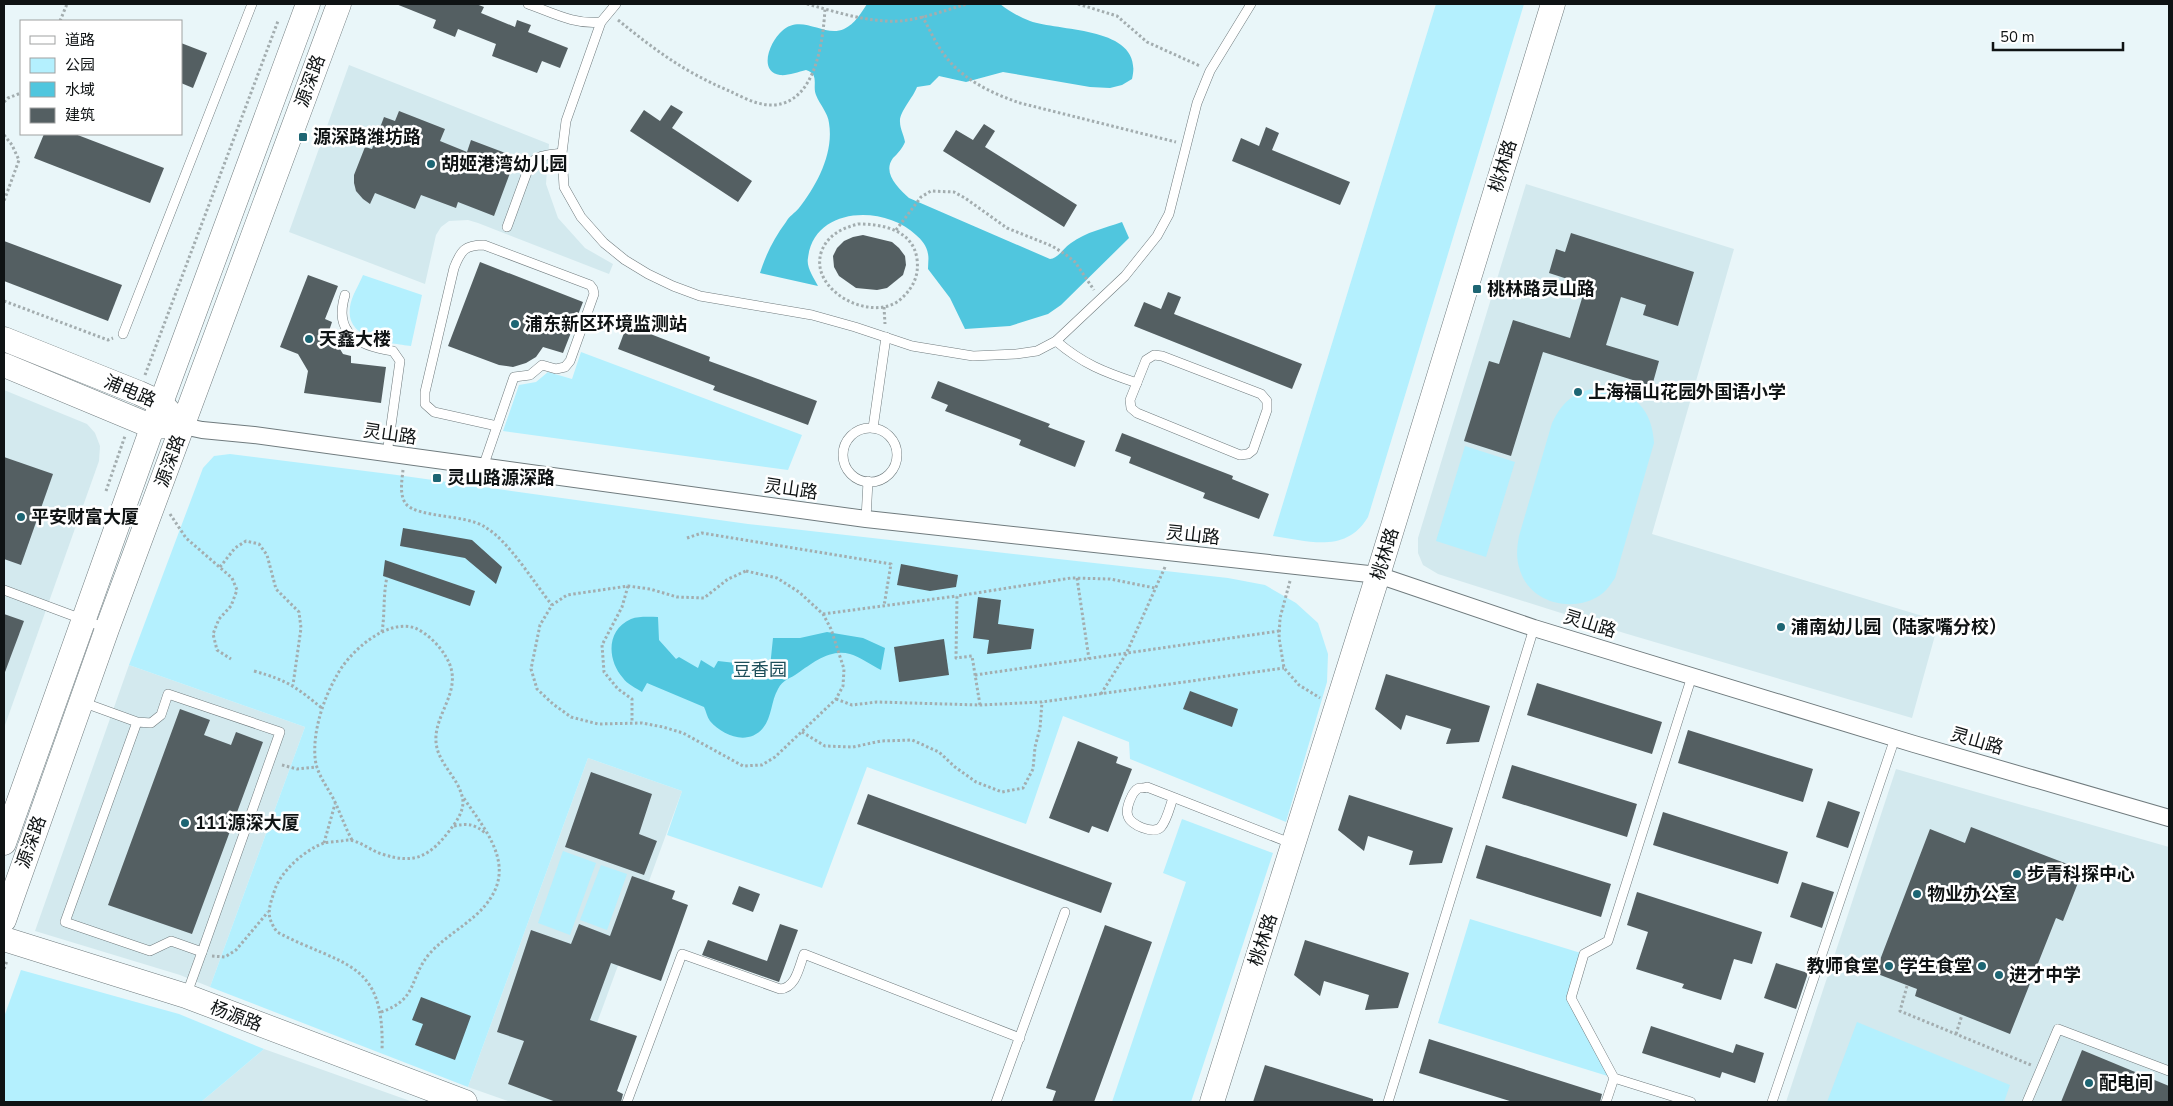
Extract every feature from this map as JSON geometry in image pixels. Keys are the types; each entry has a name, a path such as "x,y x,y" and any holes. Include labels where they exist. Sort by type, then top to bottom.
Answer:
{"street":[{"name":"源深路","path":"4,843 9,812 84,620 161,403 308,4"},
{"name":"源深路","path":"4,920 107,629 339,4"},
{"name":"桃林路","path":"1212,1102 1378,575 1553,4"},
{"name":"浦电路","path":"4,340 161,403 183,426"},
{"name":"浦电路","path":"4,365 153,427 183,426"},
{"name":"灵山路","path":"183,426 866,519 1378,575 1534,628 1895,738 2169,818"},
{"name":"杨源路","path":"4,939 186,996 459,1101"}],"lane":[{"path":"123,334 252,4"},
{"path":"528,4 574,21 588,24 602,22"},
{"path":"616,4 602,22 566,121 562,153 564,187 581,217 604,243 625,260 648,274 700,296 812,315 912,346 973,356 1036,351 1056,341 1125,276 1157,236 1169,214 1177,190 1197,103 1210,71 1251,4"},
{"path":"507,227 530,164 536,158 544,155 562,153"},
{"path":"483,467 514,377 530,375 542,365 556,369 565,368 570,362 594,294 590,285 484,245 472,245 463,251 454,268 425,392 425,404 434,412 497,426"},
{"path":"345,295 341,309 344,325 353,338 366,346 393,351 400,361 386,454"},
{"path":"873,428 886,337"},
{"path":"1056,341 1076,358 1104,372 1137,383"},
{"path":"1154,355 1162,356 1261,394 1267,401 1267,410 1253,450 1248,454 1240,455 1137,413 1131,408 1130,400 1137,383 1146,360 1154,355"},
{"path":"873,428 889,436 896,453 896,462 892,470 885,477 877,481 868,481 860,480 847,469 843,452 845,444 856,432 873,428"},
{"path":"866,519 868,481"},
{"path":"4,590 107,629"},
{"path":"1388,1102 1534,628"},
{"path":"1691,1102 1614,1078 1571,998 1584,954 1608,941 1692,676"},
{"path":"81,701 138,722 151,722 160,715 168,694 280,732 186,996"},
{"path":"138,722 65,922 150,951 171,941 202,952"},
{"path":"1772,1102 1895,738"},
{"path":"1173,798 1162,826 1157,830 1151,830 1132,823 1128,817 1127,811 1134,792 1140,788 1147,788 1293,844"},
{"path":"996,1102 1065,912"},
{"path":"627,1102 682,954 780,989 787,988 792,984 804,954 1020,1038"},
{"path":"2027,1102 2058,1029 2169,1071"},
{"path":"1606,1102 1614,1078"}],"path":[{"path":"60,20 67,4"},
{"path":"807,4 840,13 888,22 922,16 967,4"},
{"path":"1078,4 1117,16 1147,42 1210,71"},
{"path":"608,12 662,56 682,68 758,103 773,105 787,102 799,92 808,80 820,55 824,37 825,9"},
{"path":"922,16 943,53 958,70 998,95 1020,103 1186,145"},
{"path":"4,102 8,98 20,93"},
{"path":"4,135 12,145 19,160 4,201"},
{"path":"896,230 921,197 930,191 954,192 1007,228 1058,249 1075,262 1090,283"},
{"path":"858,224 875,224 896,230 911,242 916,252 918,266 916,279 899,302 884,307 868,308 850,302 834,292 825,280 819,267 824,246 832,236 842,228 858,224"},
{"path":"4,301 108,340 123,334"},
{"path":"405,456 401,494 406,504 415,510 471,519 486,527 509,550 552,605"},
{"path":"160,488 170,514 186,538 232,578 237,590 231,606 219,619 213,634 217,650 231,659"},
{"path":"687,538 702,534 891,564 884,606"},
{"path":"220,567 235,548 246,541 259,544 267,555 276,589 299,612 301,628 294,685"},
{"path":"1101,694 1126,654 1171,552"},
{"path":"1296,566 1280,618 1279,632 1284,668 1299,685 1336,708"},
{"path":"746,571 777,578 799,592 822,614 831,629 841,658 844,669 843,686 836,699 775,757 762,765 743,766 683,733 649,724 598,724 571,717 537,689 531,669 540,625 552,605 567,595 628,586 650,588 677,597 704,598 728,578 746,571"},
{"path":"382,632 385,615 384,590 387,577"},
{"path":"822,614 1078,578 1110,579 1155,588"},
{"path":"1078,578 1089,659"},
{"path":"628,586 622,607 602,645 604,672 618,689 632,699 632,723"},
{"path":"957,596 956,658 972,656 980,705"},
{"path":"352,840 342,823 336,803 321,779 315,759 315,734 336,676 346,662 366,641 382,632 398,628 415,628 433,640 446,657 452,672 452,691 438,726 437,748 462,796 489,836 499,855 500,875 492,896 479,913 430,953 418,973 408,996 396,1007 381,1012"},
{"path":"975,676 1279,632"},
{"path":"836,699 852,705 877,702 980,705 1042,702 1284,668"},
{"path":"254,672 280,678 294,685 323,709"},
{"path":"802,732 825,746 853,746 881,741 912,740 939,752 955,767 976,782 1002,792 1023,788 1033,769 1042,702"},
{"path":"270,760 297,769 318,767"},
{"path":"202,952 225,958 236,950 268,912 278,881 294,862 324,843 352,840 382,854 403,858 423,856 437,848 462,812 462,796"},
{"path":"324,843 336,803"},
{"path":"454,826 466,824 477,826 489,836"},
{"path":"268,912 270,922 277,932 345,962 359,972 371,986 381,1012 383,1028 381,1071"},
{"path":"1907,986 1900,1011 2041,1069"},
{"path":"1956,1034 1962,1015"}],"shaded area":[{"name":"胡姬港湾幼儿园","path":"349,65 549,144 546,184 558,218 585,248 613,264 609,274 468,220 449,221 441,227 436,235 425,284 289,232"},
{"name":"上海福山花园外国语小学","path":"1526,184 1734,249 1652,534 1939,621 1912,718 1624,633 1438,574 1423,565 1418,553 1418,538"},
{"path":"4,390 87,424 95,433 100,446 99,461 4,728"},
{"path":"129,665 305,727 210,987 180,975 35,931"},
{"path":"588,758 682,791 568,1102 511,1102 468,1087"},
{"name":"进才中学","path":"1896,769 2169,847 2169,1102 1786,1102"},
{"path":"264,1049 413,1102 201,1102"}],"green space":[{"path":"1436,4 1524,4 1368,517 1359,529 1338,541 1313,542 1273,536"},
{"path":"363,275 422,295 411,346 371,338 354,327 350,318 350,307 353,295"},
{"path":"581,352 802,435 788,470 503,431 519,385 536,382 548,372 572,379"},
{"path":"1602,387 1624,394 1640,404 1650,421 1654,443 1615,578 1603,593 1592,600 1566,604 1554,602 1532,590 1524,580 1517,559 1519,536 1552,423 1566,402 1585,391"},
{"path":"1465,446 1515,462 1486,557 1436,541"},
{"name":"豆香园","path":"230,454 397,475 748,524 1228,578 1265,585 1296,603 1318,623 1328,654 1327,682 1286,822 1130,759 1129,742 1063,716 1026,824 867,767 822,888 667,835 682,791 588,758 468,1087 210,987 305,727 129,665 203,468 214,456"},
{"path":"1182,819 1273,853 1191,1102 1112,1102 1186,882 1163,873"},
{"path":"563,851 596,863 570,935 538,923"},
{"path":"601,865 627,874 607,930 580,920"},
{"path":"1470,919 1584,954 1571,998 1614,1078 1438,1023"},
{"path":"21,970 179,1014 264,1049 201,1102 4,1102 4,1017"},
{"path":"1857,1022 2010,1085 2004,1102 1827,1102"}],"water":[{"path":"867,4 1000,4 1014,14 1030,21 1098,34 1114,40 1126,49 1133,62 1132,79 1122,85 1110,88 1090,87 1003,72 966,82 939,76 930,85 917,87 900,118 905,142 893,158 889,169 893,180 909,198 1050,259 1056,257 1077,239 1122,222 1129,238 1061,305 1048,314 1010,326 965,329 950,298 928,269 927,251 922,241 903,225 870,215 853,216 837,220 823,228 813,241 808,265 818,286 760,273 778,234 806,199 818,179 829,146 830,134 827,116 815,92 813,74 806,70 783,75 773,72 769,68 768,62 770,48 782,31 797,24 829,31 844,29 855,21"},
{"path":"658,617 659,640 676,659 679,657 698,668 701,660 714,668 718,661 770,667 773,638 800,638 827,632 863,638 885,648 881,670 850,654 836,653 822,657 782,683 763,728 750,737 736,737 715,726 709,719 704,707 647,683 642,692 627,682 618,671 612,654 613,638 617,630 631,619"}],"building":[{"path":"396,4 476,4 484,7 481,13 515,27 517,20 531,25 528,32 568,48 560,68 542,61 537,73 492,56 496,44 458,29 455,37 433,28 436,20"},
{"path":"182,43 207,53 193,88 182,83"},
{"path":"671,105 683,112 672,128 752,181 738,202 630,131 644,110 660,121"},
{"path":"399,111 445,129 440,141 467,152 471,140 516,157 494,216 458,202 456,208 421,195 415,209 375,193 370,204 363,199 356,191 354,175 365,147 372,149 384,117 395,121"},
{"path":"984,124 995,131 985,147 1077,205 1064,227 943,151 956,130 973,140"},
{"path":"1266,127 1279,133 1272,150 1350,182 1340,205 1232,161 1241,138 1259,146"},
{"path":"44,135 78,135 164,168 150,203 34,158"},
{"path":"1571,233 1694,272 1678,326 1643,315 1646,305 1621,297 1606,345 1659,361 1652,386 1543,352 1511,456 1464,441 1489,361 1499,364 1513,320 1570,338 1586,285 1549,273 1556,249 1565,252"},
{"path":"863,235 892,242 905,256 906,265 903,275 887,288 877,290 856,288 839,276 834,267 833,256 837,248 844,241"},
{"path":"4,241 122,285 108,321 4,281"},
{"name":"浦东新区环境监测站","path":"480,262 583,302 563,353 543,347 536,357 526,363 513,367 499,365 448,346"},
{"name":"天鑫大楼","path":"308,275 338,286 325,319 332,322 329,331 343,354 351,356 351,363 386,367 381,403 304,393 308,371 298,354 280,347"},
{"path":"1168,292 1181,297 1174,314 1302,364 1292,389 1134,326 1144,302 1161,309"},
{"path":"627,325 710,357 709,361 817,401 808,425 713,390 715,386 618,349"},
{"path":"938,381 1050,424 1048,427 1085,441 1075,467 1019,445 1021,440 945,411 948,405 931,398"},
{"path":"1122,433 1233,476 1232,479 1269,494 1259,519 1203,498 1205,493 1129,463 1131,457 1115,451"},
{"name":"平安财富大厦","path":"4,457 53,474 21,565 4,559"},
{"path":"403,528 472,540 502,567 496,584 465,558 400,546"},
{"path":"385,560 475,591 470,606 383,576"},
{"path":"901,564 958,575 956,587 930,591 897,585"},
{"path":"978,597 1001,600 998,624 1034,629 1031,649 987,654 989,640 973,638"},
{"path":"4,614 24,621 5,672 4,671"},
{"path":"944,639 949,675 899,682 894,647"},
{"path":"1386,674 1490,706 1479,742 1446,744 1451,729 1406,715 1401,730 1375,709"},
{"path":"1537,683 1662,722 1652,754 1527,715"},
{"path":"1190,691 1238,709 1232,727 1183,709"},
{"name":"111源深大厦","path":"180,709 210,720 204,735 231,745 236,732 263,742 192,934 108,905"},
{"path":"1688,730 1813,769 1803,802 1678,763"},
{"path":"1078,741 1118,757 1116,763 1132,769 1108,832 1092,826 1089,833 1049,818"},
{"path":"1512,765 1637,804 1627,837 1502,798"},
{"path":"591,772 652,794 639,834 657,841 644,875 565,847"},
{"path":"868,794 1112,883 1101,913 857,824"},
{"path":"1349,795 1453,828 1442,863 1409,865 1413,851 1368,836 1364,851 1338,830"},
{"path":"1828,801 1860,812 1848,848 1816,837"},
{"path":"1663,812 1788,852 1778,884 1653,845"},
{"path":"1971,827 2083,870 2063,921 2056,918 2010,1034 1915,996 1917,989 1875,973 1930,829 1965,843"},
{"path":"1486,845 1611,884 1601,917 1476,878"},
{"path":"632,876 675,891 672,899 688,905 661,981 611,963 590,1020 637,1036 617,1091 623,1094 621,1102 556,1102 508,1084 524,1041 497,1032 531,930 571,944 579,924 610,936"},
{"path":"1802,882 1834,892 1822,928 1790,917"},
{"path":"739,886 760,894 753,912 732,904"},
{"path":"1637,892 1762,932 1752,964 1734,959 1721,1000 1682,988 1684,984 1636,969 1648,932 1627,925"},
{"path":"780,924 798,930 779,982 702,955 708,940 767,961"},
{"path":"1105,925 1152,942 1094,1102 1052,1102 1056,1091 1046,1088"},
{"path":"1305,940 1409,973 1398,1008 1365,1010 1369,995 1324,981 1320,996 1294,975"},
{"path":"1776,963 1808,973 1796,1009 1764,998"},
{"path":"421,997 471,1016 455,1060 415,1045 423,1024 412,1020"},
{"path":"1651,1026 1733,1053 1736,1044 1764,1053 1755,1083 1722,1072 1720,1078 1642,1053"},
{"path":"1429,1039 1602,1094 1600,1102 1513,1102 1419,1073"},
{"path":"2082,1050 2169,1086 2169,1102 2061,1102"},
{"path":"1265,1065 1373,1099 1373,1102 1253,1102"}],"place":[{"name":"源深路潍坊路","path":"303,137"},
{"name":"胡姬港湾幼儿园","path":"431,164"},
{"name":"桃林路灵山路","path":"1477,289"},
{"name":"浦东新区环境监测站","path":"515,324"},
{"name":"天鑫大楼","path":"309,339"},
{"name":"上海福山花园外国语小学","path":"1578,392"},
{"name":"灵山路源深路","path":"437,478"},
{"name":"平安财富大厦","path":"21,517"},
{"name":"浦南幼儿园（陆家嘴分校）","path":"1781,627"},
{"name":"111源深大厦","path":"185,823"},
{"name":"步青科探中心","path":"2017,874"},
{"name":"物业办公室","path":"1917,894"},
{"name":"教师食堂","path":"1889,966"},
{"name":"学生食堂","path":"1982,966"},
{"name":"进才中学","path":"1999,975"},
{"name":"配电间","path":"2089,1083"}]}
